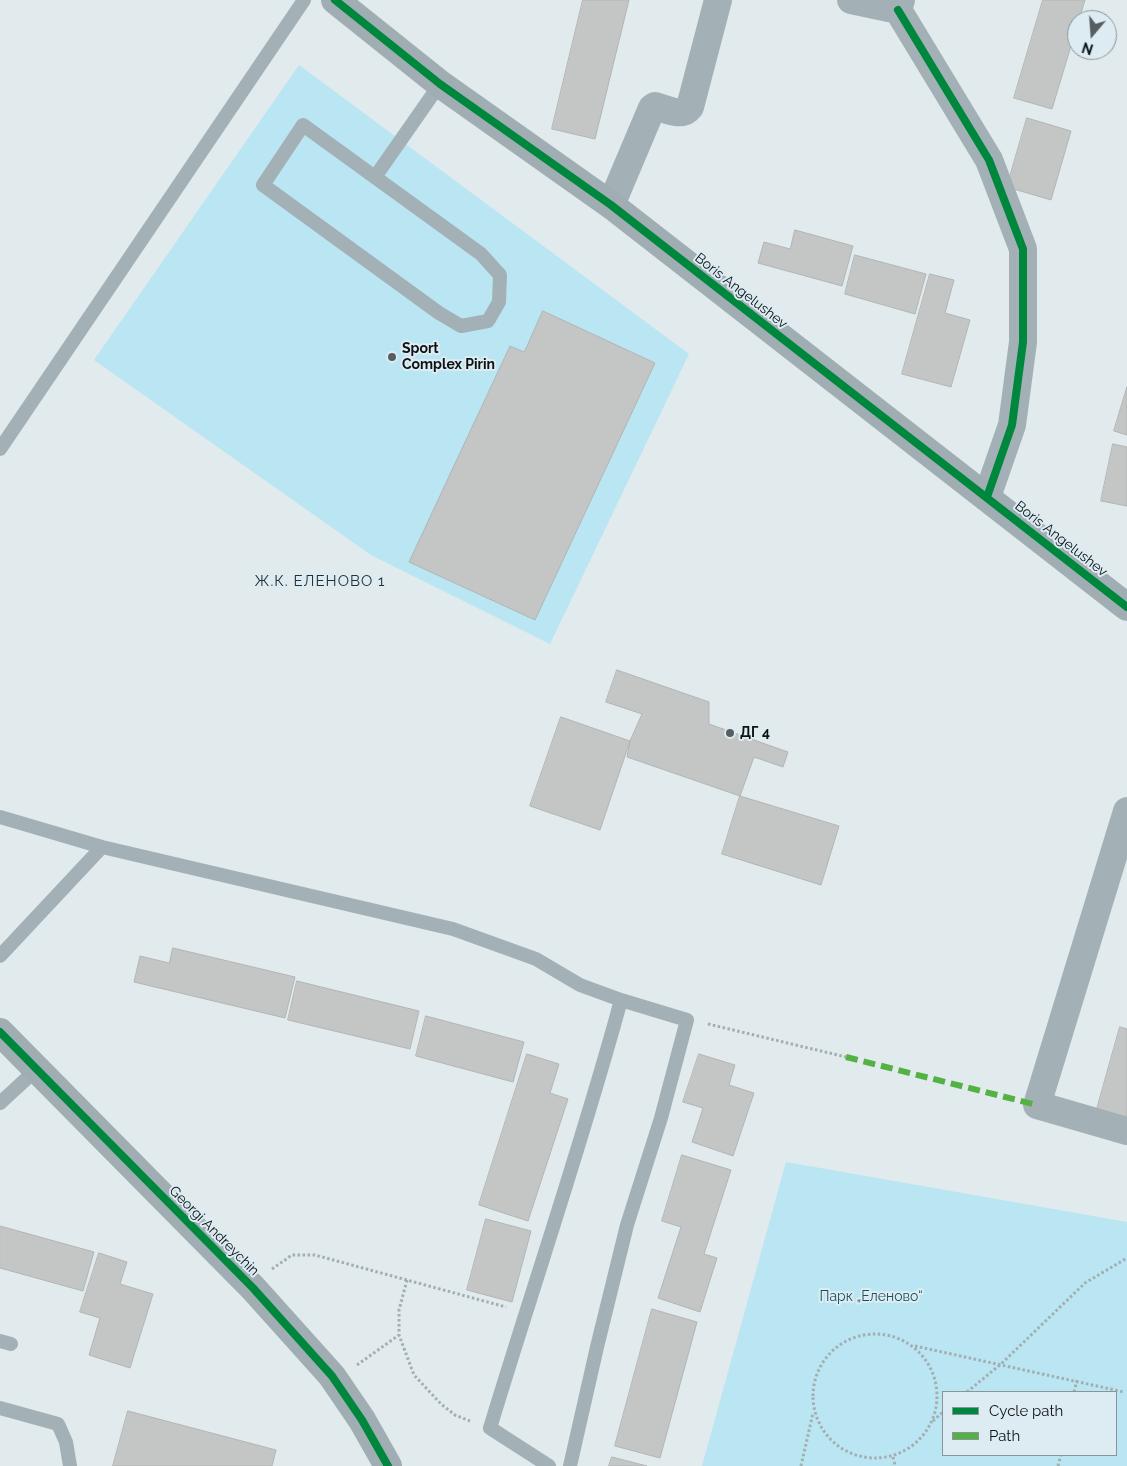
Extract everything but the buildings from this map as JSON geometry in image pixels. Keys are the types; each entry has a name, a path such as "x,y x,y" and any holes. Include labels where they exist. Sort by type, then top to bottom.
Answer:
{"street":[{"name":"Boris Angelushev","path":"335,0 440,84 611,205 1127,607"},
{"path":"611,205 652,108 655,106 681,114 687,112 690,107 718,0"},
{"path":"851,0 899,5 989,160 1023,249 1024,342 1012,425 987,498"},
{"path":"1127,810 1037,1105 1127,1131"},
{"name":"Georgi Andreychin","path":"0,1032 253,1288 325,1368 362,1420 388,1466"}],"lane":[{"path":"0,449 304,0"},
{"path":"375,177 440,84"},
{"path":"303,125 375,177 481,254 500,275 499,302 488,321 461,326 439,313 263,185 303,125"},
{"path":"0,817 102,847 453,929 536,959 580,985 621,1000 688,1020 661,1118 627,1225 570,1466"},
{"path":"0,956 102,847"},
{"path":"549,1466 490,1428 600,1077 621,1000"},
{"path":"0,1103 37,1069"},
{"path":"0,1408 58,1424 66,1442 70,1466"}],"path":[{"path":"688,1020 846,1057"},
{"path":"268,1273 292,1255 315,1255 525,1312"},
{"path":"968,1391 1001,1364 1085,1283 1127,1258"},
{"path":"407,1280 399,1310 399,1334 414,1375 441,1404 455,1415 490,1428"},
{"path":"353,1368 399,1334"},
{"path":"800,1466 813,1412 812,1386 821,1362 839,1343 864,1334 890,1334 913,1346 1077,1380 1124,1392"},
{"path":"913,1346 931,1367 938,1394 933,1421"},
{"path":"1074,1391 1077,1380"},
{"path":"813,1412 824,1434 844,1451 868,1459 893,1457 916,1443 933,1421 942,1413"},
{"path":"893,1457 896,1466"}],"green space":[{"name":"Sport Complex Pirin","path":"299,65 689,354 550,644 371,555 94,360"},
{"name":"Парк „Еленово“","path":"786,1162 1127,1222 1127,1466 702,1466"}],"marked path":[{"path":"846,1057 1037,1105"}],"cycle path":[{"path":"335,0 440,84 611,205 1127,607"},
{"path":"898,10 989,160 1023,249 1023,342 1012,425 987,497"},
{"path":"0,1032 253,1288 332,1376 362,1420 388,1466"}],"place":[{"name":"Sport Complex Pirin","path":"392,357"},
{"name":"ДГ 4","path":"730,733"}],"district":[{"name":"Ж.К. ЕЛЕНОВО 1","path":"320,581"}]}
